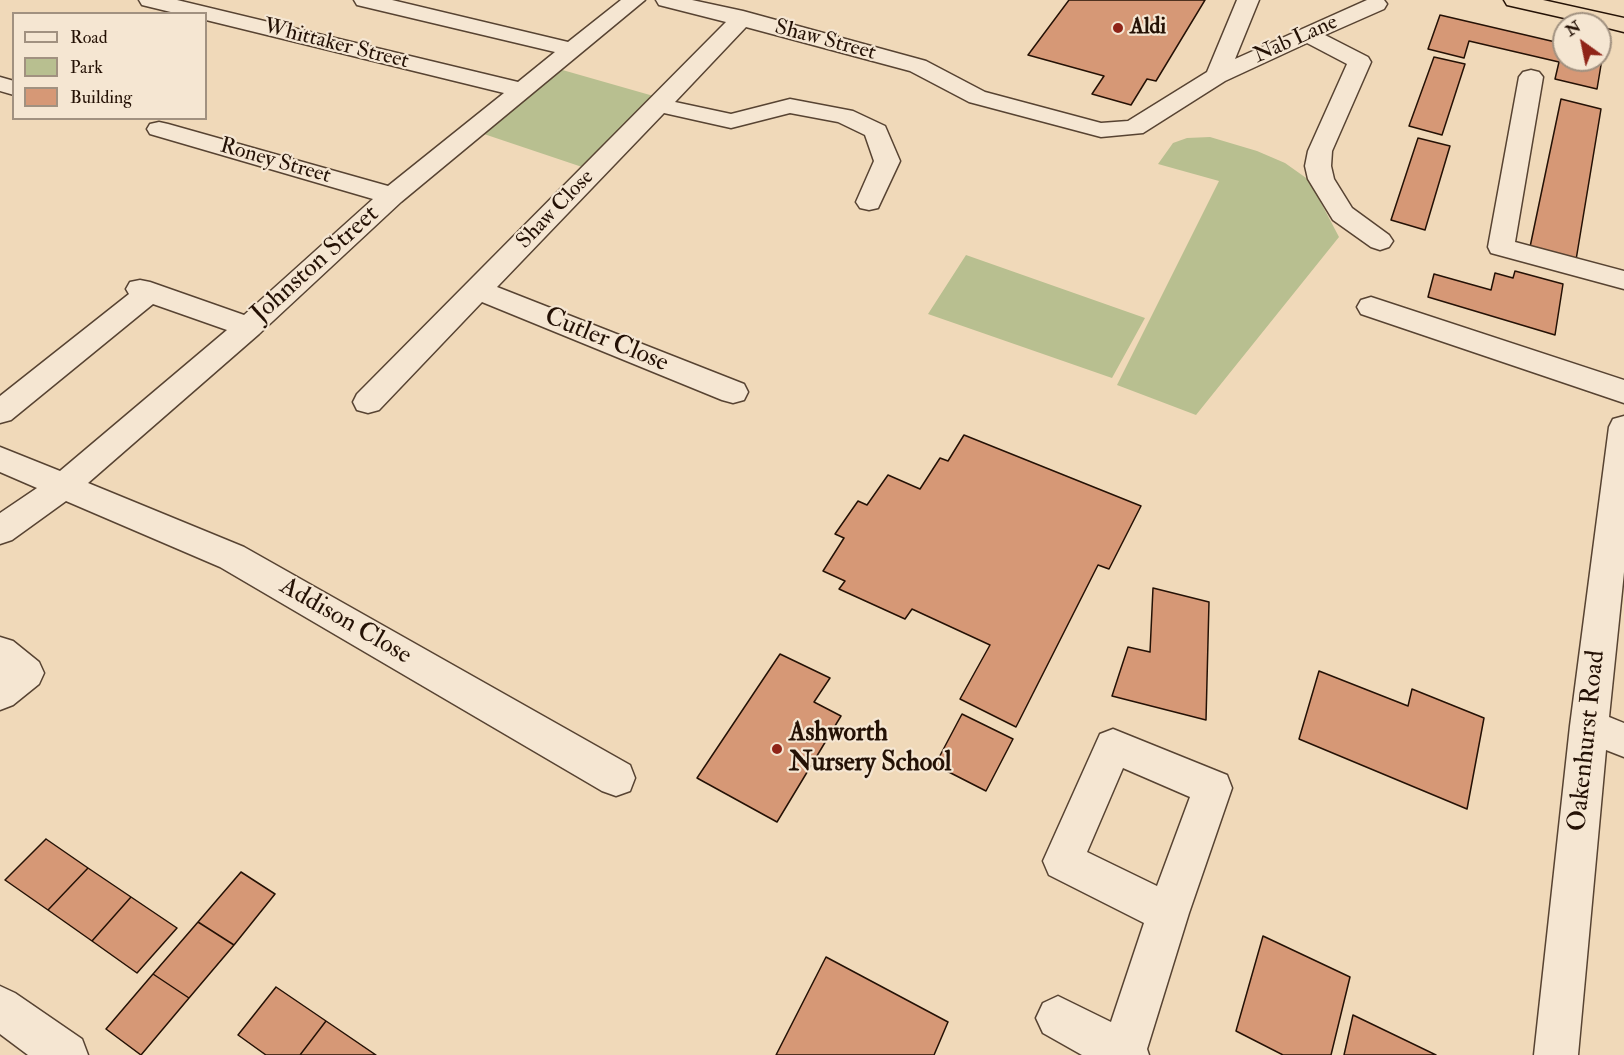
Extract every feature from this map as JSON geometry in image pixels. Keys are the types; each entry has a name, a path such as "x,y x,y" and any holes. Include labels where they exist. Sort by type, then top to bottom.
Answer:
{"highway":[{"path":"1515,0 1624,25"}],"street":[{"name":"Whittaker Street","path":"150,0 199,12"},
{"path":"365,0 573,50"},
{"name":"Shaw Street","path":"667,0 743,18 918,66 977,97 1101,129"},
{"name":"Nab Lane","path":"1216,76 1248,0"},
{"name":"Johnston Street","path":"0,531 62,487 249,327 392,196 573,50 627,1"},
{"name":"Nab Lane","path":"1101,129 1134,128 1216,76 1376,4"},
{"name":"Whittaker Street","path":"207,14 521,90"},
{"name":"Shaw Close","path":"368,402 743,18"},
{"path":"1308,35 1360,62 1320,151 1318,166 1321,179 1342,214 1380,241"},
{"path":"1531,76 1501,247 1624,280"},
{"path":"658,105 730,121 789,106 845,116 876,131 887,161 869,201"},
{"name":"Roney Street","path":"159,129 392,196"},
{"name":"Cutler Close","path":"479,290 733,392"},
{"path":"0,412 145,291 249,327"},
{"path":"1371,307 1591,379 1624,393"},
{"name":"Oakenhurst Road","path":"1556,1055 1589,726 1624,427"},
{"name":"Addison Close","path":"0,459 232,557 616,778"},
{"path":"0,652 26,673 0,694"},
{"path":"1589,726 1624,740"},
{"path":"1058,1018 1125,1054 1168,913"},
{"path":"0,1008 66,1055"}],"green space":[{"path":"552,67 664,99 594,171 472,130"},
{"path":"1210,137 1257,151 1285,163 1309,180 1339,237 1196,415 1117,385 1219,181 1158,164 1173,143 1187,138"},
{"path":"966,255 1145,318 1112,378 928,314"}],"building":[{"name":"Aldi","path":"1069,0 1205,0 1156,81 1147,79 1131,105 1092,94 1104,76 1028,55"},
{"path":"1440,15 1552,41 1552,60 1469,41 1464,58 1428,49"},
{"path":"1434,57 1465,64 1442,135 1409,126"},
{"path":"1557,72 1600,72 1597,89 1555,79"},
{"path":"1561,99 1601,109 1576,260 1530,247"},
{"path":"1418,138 1450,146 1425,230 1391,220"},
{"path":"1515,271 1563,284 1555,335 1428,297 1434,274 1491,290 1495,273 1513,278"},
{"path":"964,435 1141,506 1109,569 1098,565 1016,727 960,699 990,645 912,609 905,619 839,589 845,581 823,571 844,538 835,534 858,501 867,505 888,475 920,489 940,458 948,461"},
{"path":"1153,588 1209,602 1206,720 1112,696 1128,647 1150,652"},
{"path":"780,654 830,678 814,702 841,716 777,822 697,778"},
{"path":"1319,671 1408,706 1412,689 1484,718 1467,809 1299,739"},
{"path":"962,714 1013,739 986,791 935,765"},
{"path":"46,839 88,868 48,910 5,880"},
{"path":"88,868 131,897 92,941 48,910"},
{"path":"241,872 275,894 234,945 198,922"},
{"path":"131,897 177,928 137,973 92,941"},
{"path":"198,922 234,945 189,998 153,974"},
{"path":"1263,936 1350,977 1331,1055 1283,1055 1236,1031"},
{"path":"826,957 948,1022 934,1055 776,1055"},
{"path":"153,974 189,998 141,1055 106,1029"},
{"path":"276,987 326,1021 300,1055 266,1055 238,1035"},
{"path":"1353,1015 1436,1055 1344,1055"},
{"path":"326,1021 376,1055 300,1055"}],"place":[{"name":"Aldi","path":"1118,28"},
{"name":"Ashworth Nursery School","path":"777,749"}]}
